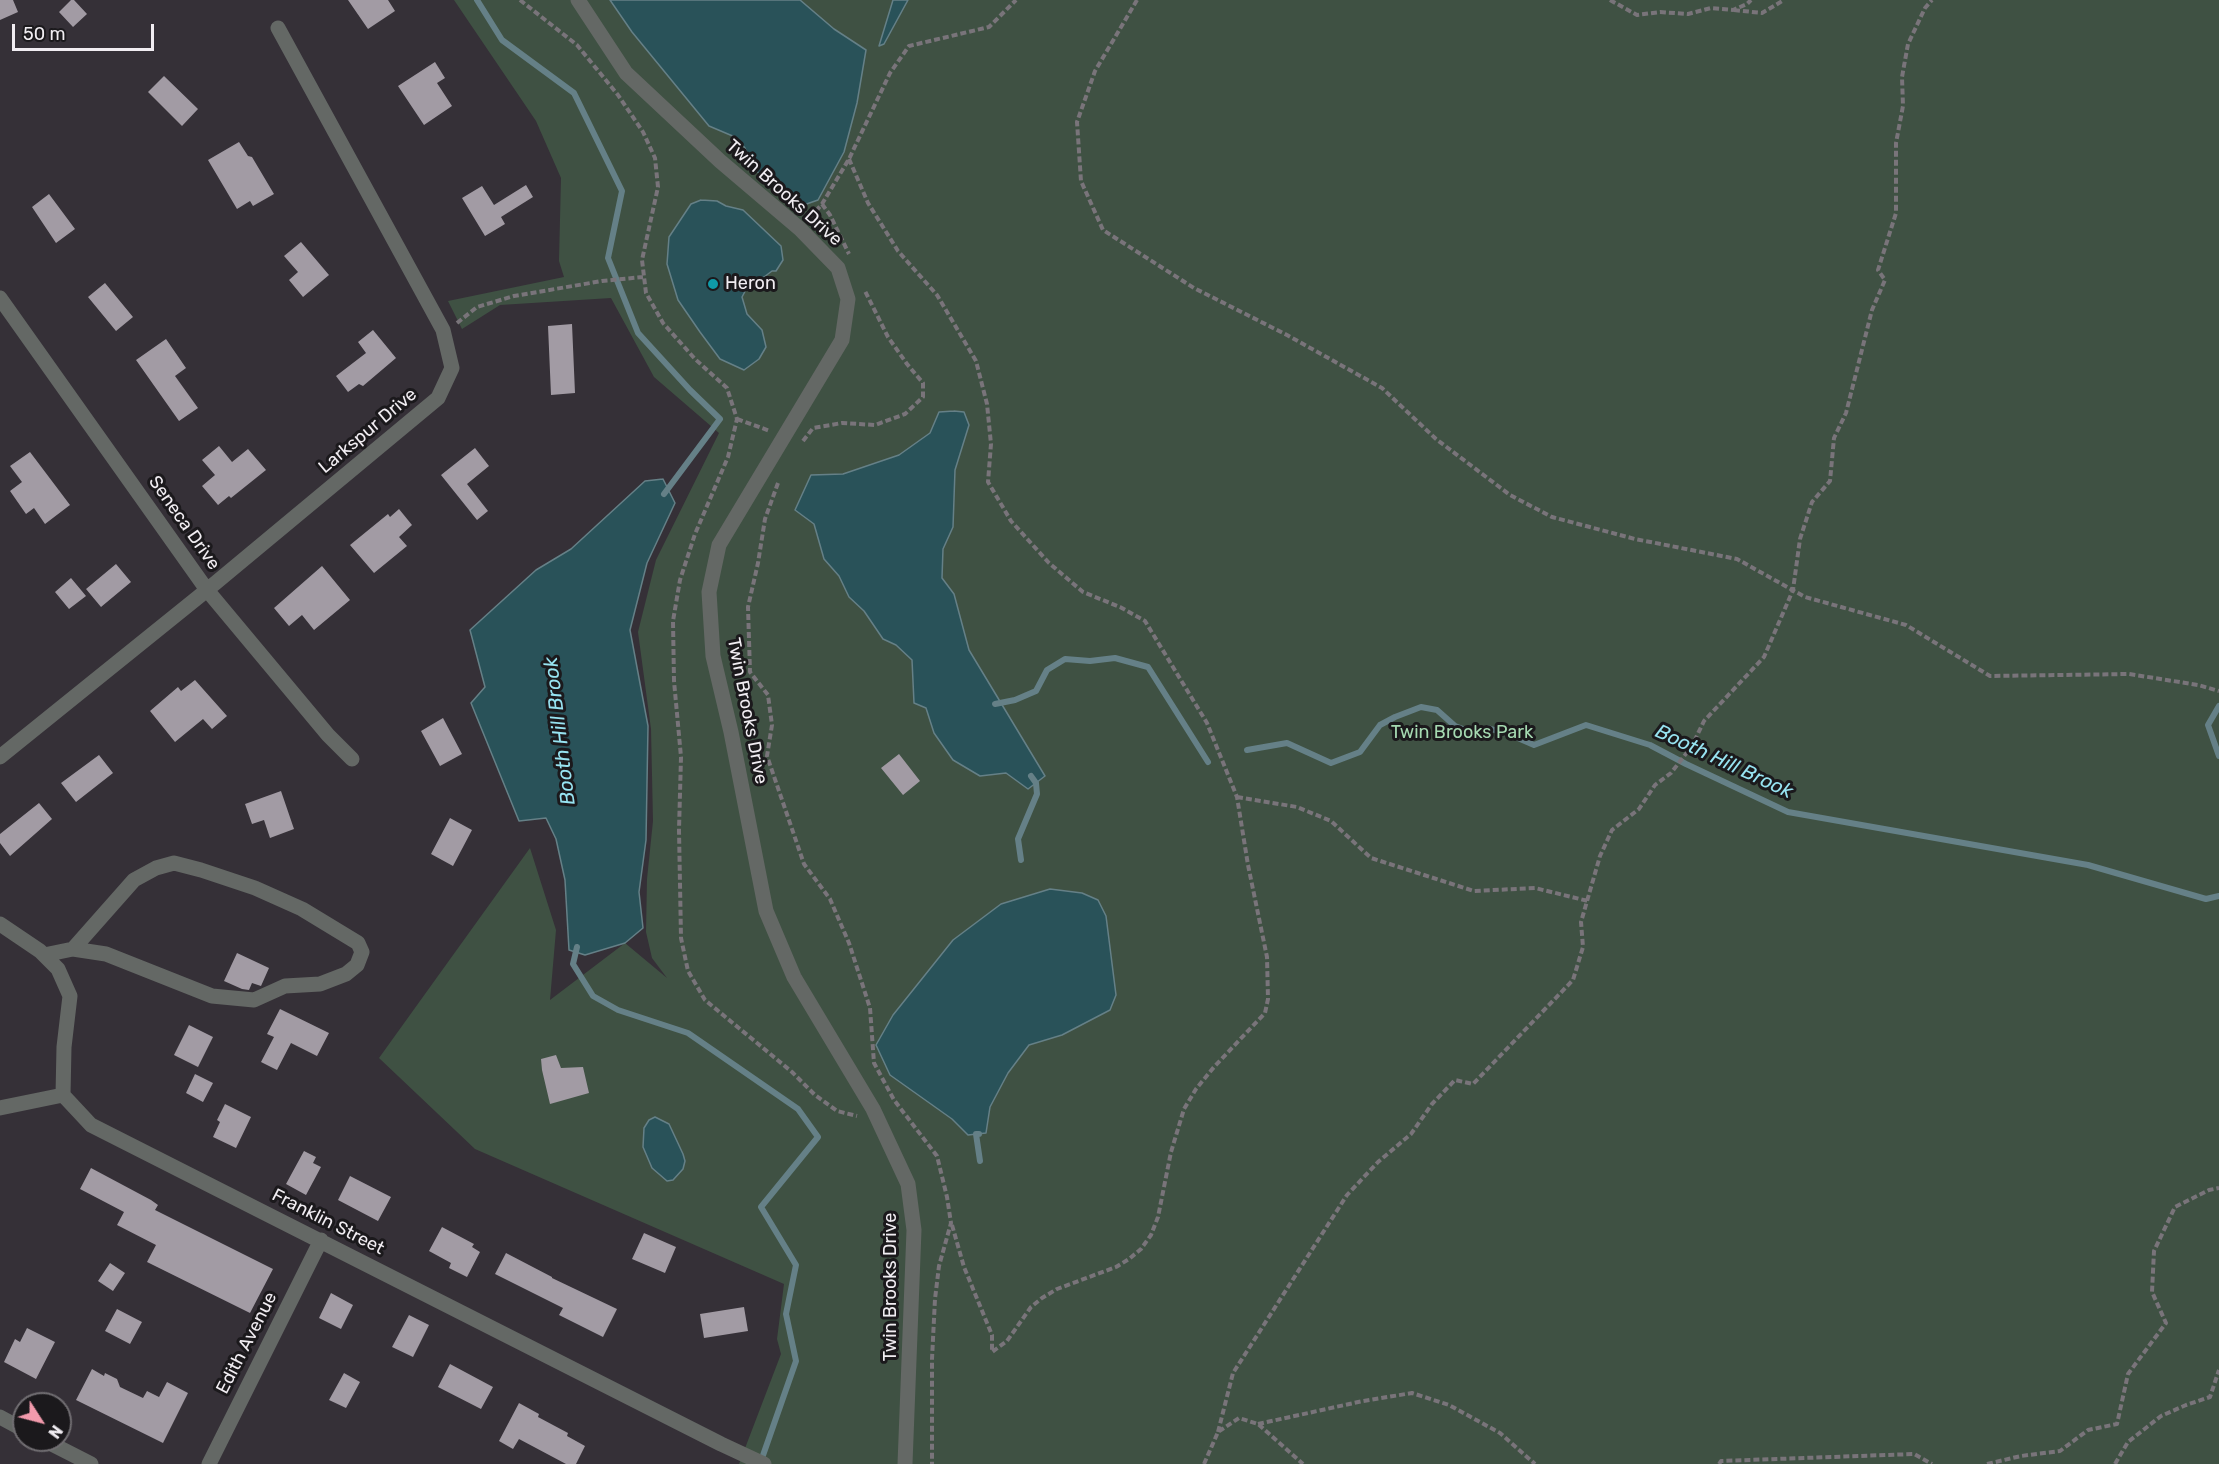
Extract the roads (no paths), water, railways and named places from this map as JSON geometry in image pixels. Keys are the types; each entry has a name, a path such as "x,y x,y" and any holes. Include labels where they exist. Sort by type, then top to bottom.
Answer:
{"street":[{"name":"Twin Brooks Drive","path":"579,0 626,73 720,162 800,229 838,268 848,299 842,340 719,545 709,592 713,656 731,732 766,911 794,977 873,1109 908,1184 914,1230 905,1464"},
{"name":"Larkspur Drive","path":"0,757 207,590 438,398 452,368 443,330 278,28"},
{"name":"Seneca Drive","path":"0,298 207,590 328,735 352,759"},
{"path":"44,954 73,949 106,954 212,996 254,1000 285,986 320,984 346,974 357,965 362,952 358,943 302,909 255,888 174,863 156,868 134,880 73,949"},
{"path":"0,924 44,954 58,969 70,996 64,1047 63,1095 0,1108"},
{"name":"Franklin Street","path":"63,1095 91,1125 721,1444 765,1464"},
{"name":"Edith Avenue","path":"209,1464 321,1240"},
{"path":"68,1452 91,1464"}],"water":[{"path":"610,0 800,0 834,29 866,50 857,103 844,152 818,200 798,207 753,168 745,148 735,137 709,126 632,32"},
{"path":"893,0 908,0 884,44 879,46"},
{"path":"701,200 717,201 743,210 781,246 783,260 776,271 749,284 742,297 747,314 762,330 766,347 759,359 744,370 720,359 700,332 678,300 667,264 669,237 691,204"},
{"path":"939,412 964,412 969,425 955,470 953,527 943,549 942,578 954,594 969,650 1045,776 1028,789 1006,773 980,776 953,760 934,733 926,708 914,703 912,660 896,645 883,639 864,611 849,597 839,576 824,559 814,524 795,510 811,475 843,474 899,455 930,433"},
{"path":"663,479 675,503 647,563 630,630 648,726 646,840 639,892 643,928 625,943 585,955 569,950 565,880 556,839 546,818 519,821 471,703 485,687 470,630 536,570 571,549 645,481"},
{"path":"1050,889 1082,893 1098,900 1106,916 1116,995 1110,1010 1062,1035 1029,1045 1008,1073 990,1107 986,1133 968,1135 952,1119 890,1075 876,1045 893,1015 953,940 1001,904"},
{"path":"655,1117 669,1124 685,1161 683,1169 673,1180 667,1181 652,1168 643,1147 644,1128 649,1120"}],"waterway":[{"name":"Booth Hill Brook","path":"477,0 502,40 574,93 622,191 608,258 638,333 720,419 664,494"},
{"path":"995,704 1015,700 1036,691 1047,670 1065,659 1090,661 1115,658 1148,667 1208,762"},
{"name":"Booth Hill Brook","path":"2219,706 2208,725 2219,756"},
{"name":"Booth Hill Brook","path":"1247,750 1287,743 1331,763 1360,752 1380,725 1421,707 1437,710 1455,726 1471,732 1488,728 1534,745 1586,725 1650,745 1788,812 2088,865 2206,899 2219,896"},
{"path":"1021,860 1018,839 1037,794 1036,783 1031,776"},
{"name":"Booth Hill Brook","path":"577,947 573,964 593,996 618,1010 688,1033 798,1109 818,1137 761,1207 796,1265 786,1314 796,1361 761,1461"},
{"path":"979,1134 976,1134 980,1161"}],"place":[{"name":"Heron","path":"713,284"}],"park label":[{"name":"Twin Brooks Park","path":"1462,733"}]}
